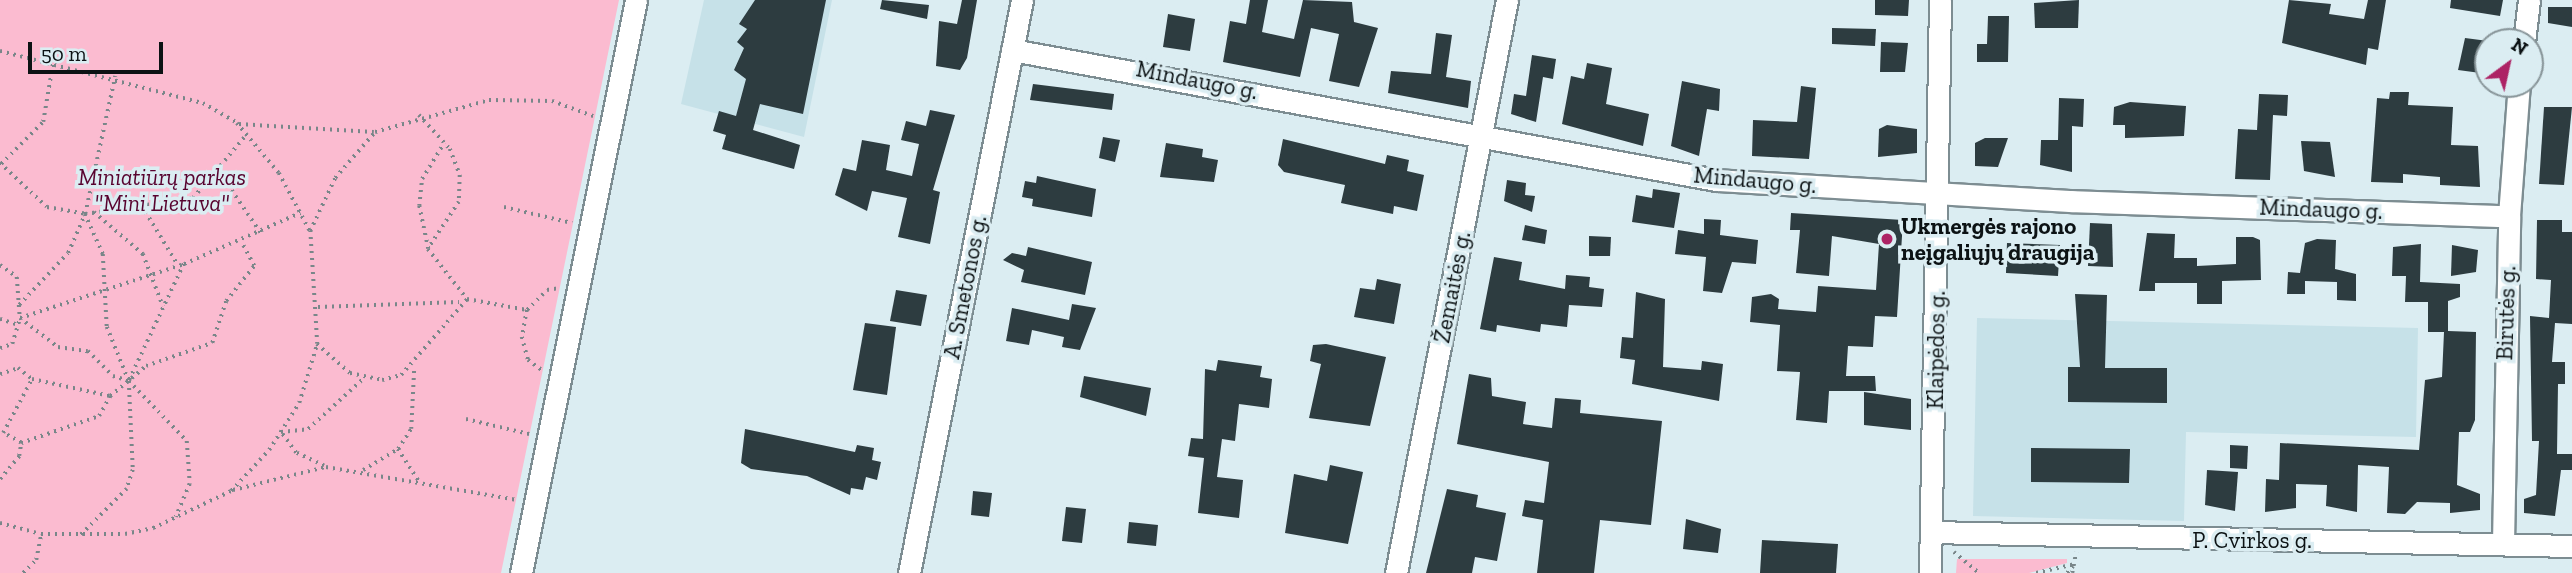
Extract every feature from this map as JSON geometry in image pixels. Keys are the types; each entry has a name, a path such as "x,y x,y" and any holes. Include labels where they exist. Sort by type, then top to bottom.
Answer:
{"street":[{"path":"521,573 636,0"},
{"name":"A. Smetonos g.","path":"909,573 1022,0"},
{"name":"Žemaitės g.","path":"1396,573 1507,0"},
{"name":"Klaipėdos g.","path":"1930,573 1940,0"},
{"path":"2526,28 2529,0"},
{"name":"Mindaugo g.","path":"1012,50 1124,66 1481,139 1716,180 1936,194 2509,216"},
{"name":"Birutės g.","path":"2503,543 2509,216 2518,98"},
{"name":"P. Cvirkos g.","path":"1931,532 2572,546"}],"path":[{"path":"0,51 115,76 203,103 237,123 279,173 310,232 318,307 317,344 299,403 281,432 231,491"},
{"path":"53,62 43,122 0,164 47,207 85,214 193,198 220,173 246,135"},
{"path":"19,305 68,253 85,214 115,76"},
{"path":"237,123 376,132 419,115 489,100 552,101 612,122"},
{"path":"419,115 444,143 460,175 459,202 428,249"},
{"path":"310,232 335,178 376,132"},
{"path":"444,143 422,179 419,206 428,249 467,299"},
{"path":"220,173 261,233"},
{"path":"142,206 178,265"},
{"path":"504,207 578,224"},
{"path":"94,212 143,254 163,306"},
{"path":"20,318 242,243 300,213"},
{"path":"78,537 127,489 133,470 129,381 107,327 103,254 85,214"},
{"path":"32,379 3,433 21,443 99,416 110,396 146,366 212,343 226,301 254,266 242,243"},
{"path":"129,381 184,264"},
{"path":"0,265 17,277 20,318 12,344 0,348"},
{"path":"548,376 528,360 522,337 527,310 547,290 565,287"},
{"path":"318,307 459,302 467,299 527,310"},
{"path":"317,344 350,373 382,380 414,367 459,302"},
{"path":"20,318 58,347 88,351 113,376 129,381 187,441 190,484 176,518"},
{"path":"0,319 18,325"},
{"path":"363,471 398,449 415,415 414,367"},
{"path":"0,373 18,368 32,379 110,396"},
{"path":"281,432 307,429 365,377"},
{"path":"466,419 535,436"},
{"path":"281,432 296,453 326,467 363,471 520,501 518,512"},
{"path":"0,479 19,456 21,443"},
{"path":"398,449 419,481"},
{"path":"0,523 41,534 78,537 125,534 176,518 231,491 326,467"},
{"path":"23,573 36,560 41,534"},
{"path":"2036,573 2074,564 2067,573"}],"shaded area":[{"path":"704,0 832,0 804,137 681,104"},
{"path":"1977,318 2418,328 2416,437 2186,432 2184,521 1973,516"}],"green space":[{"name":"Miniatiūrų parkas \"Mini Lietuva\"","path":"0,0 619,0 501,573 0,573"},
{"path":"1957,559 2067,559 2067,563 2029,573 1956,573"}],"building":[{"path":"755,0 826,0 803,114 760,104 753,130 800,145 794,169 722,149 726,135 713,131 719,111 736,116 746,79 734,70 744,48 737,42 747,29 739,24"},
{"path":"882,0 929,5 927,19 880,9"},
{"path":"962,0 977,0 967,58 960,70 936,66 939,21 957,24"},
{"path":"1250,0 1268,0 1262,32 1294,39 1303,0 1352,2 1354,22 1378,28 1359,87 1329,81 1339,34 1311,28 1300,77 1223,62 1230,21 1246,24"},
{"path":"1875,0 1909,0 1908,16 1875,15"},
{"path":"2079,0 2078,28 2035,28 2034,3"},
{"path":"2289,0 2331,4 2329,14 2364,19 2368,0 2386,0 2378,50 2368,48 2366,65 2282,43"},
{"path":"2451,0 2503,0 2500,16 2450,8"},
{"path":"2548,7 2572,7 2572,27 2548,23"},
{"path":"1168,14 1195,19 1190,51 1163,47"},
{"path":"1988,16 2009,16 2008,62 1977,62 1977,44 1987,44"},
{"path":"1832,28 1876,29 1875,46 1832,44"},
{"path":"1436,33 1452,35 1446,77 1471,81 1468,108 1388,93 1391,71 1431,74"},
{"path":"2465,38 2474,39 2474,72 2458,70"},
{"path":"1881,42 1908,43 1905,72 1880,72"},
{"path":"1532,55 1556,59 1553,79 1543,77 1536,122 1511,114 1514,94 1526,96"},
{"path":"1587,63 1612,68 1606,104 1649,114 1643,146 1562,124 1571,76 1584,79"},
{"path":"1682,81 1720,89 1719,111 1707,109 1699,156 1671,146"},
{"path":"1033,84 1114,94 1112,110 1030,100"},
{"path":"1801,86 1816,88 1809,159 1752,156 1753,120 1797,122"},
{"path":"2390,92 2409,92 2408,105 2453,107 2451,145 2478,146 2480,187 2440,185 2440,177 2403,174 2403,183 2371,182 2377,98 2389,99"},
{"path":"2259,94 2288,95 2287,116 2273,115 2270,180 2235,179 2238,129 2257,130"},
{"path":"2059,98 2084,99 2083,127 2072,126 2072,172 2040,165 2041,140 2058,140"},
{"path":"2130,102 2186,106 2184,136 2125,138 2125,125 2113,125 2114,107"},
{"path":"2544,107 2572,107 2564,185 2539,184"},
{"path":"930,110 955,115 933,190 940,192 930,244 898,237 907,198 872,191 867,211 835,195 843,168 856,171 862,140 890,145 886,170 912,176 919,144 901,140 906,121 926,126"},
{"path":"1887,125 1917,129 1917,153 1878,157 1879,129"},
{"path":"1103,137 1120,140 1115,162 1099,158"},
{"path":"1985,138 2008,138 1998,167 1975,166 1975,143"},
{"path":"1283,139 1385,164 1387,155 1409,160 1407,171 1424,175 1417,211 1394,206 1393,214 1341,203 1345,185 1284,172 1278,165"},
{"path":"2301,141 2330,142 2335,177 2304,171"},
{"path":"1166,143 1203,149 1202,157 1218,160 1214,182 1160,177"},
{"path":"1037,176 1096,189 1092,217 1032,206 1033,199 1022,197 1025,181 1036,183"},
{"path":"1507,180 1526,183 1525,195 1535,196 1532,212 1504,201"},
{"path":"1653,189 1680,193 1674,228 1632,222 1636,195 1652,198"},
{"path":"1791,213 1903,220 1897,317 1875,316 1873,347 1848,346 1846,376 1875,376 1876,391 1829,391 1827,423 1796,420 1800,372 1777,371 1780,325 1750,322 1752,297 1771,294 1779,299 1778,309 1816,312 1818,286 1876,290 1879,244 1832,236 1829,276 1796,273 1800,230 1790,230"},
{"path":"1704,219 1721,220 1720,235 1758,240 1756,264 1732,262 1722,293 1703,291 1706,257 1675,254 1678,230 1704,234"},
{"path":"2537,220 2562,220 2562,232 2572,232 2572,324 2555,323 2552,362 2565,362 2565,384 2558,384 2557,454 2572,454 2572,470 2561,470 2555,516 2524,513 2524,499 2536,495 2539,441 2532,441 2530,316 2549,318 2551,280 2536,279"},
{"path":"2090,223 2112,224 2113,267 2088,266"},
{"path":"1525,225 1547,230 1545,244 1522,240"},
{"path":"2147,233 2175,234 2174,258 2197,258 2197,266 2236,264 2236,237 2253,237 2260,240 2261,280 2222,281 2222,304 2197,304 2197,283 2155,283 2155,291 2139,291"},
{"path":"1589,236 1611,237 1610,256 1589,256"},
{"path":"2317,239 2336,240 2335,269 2356,274 2356,301 2337,300 2337,282 2305,281 2305,294 2287,294 2288,272 2300,273 2305,243"},
{"path":"2007,243 2060,245 2058,276 2006,273"},
{"path":"2421,244 2420,282 2460,284 2460,297 2448,301 2448,331 2476,332 2475,420 2470,432 2459,432 2457,485 2480,494 2480,510 2450,513 2450,503 2417,502 2405,514 2387,513 2389,467 2358,465 2357,512 2326,506 2327,485 2296,484 2296,508 2265,512 2266,479 2279,480 2280,443 2419,450 2425,380 2442,377 2444,332 2428,332 2428,302 2405,302 2406,276 2392,276 2393,247"},
{"path":"2452,245 2478,250 2476,272 2451,276"},
{"path":"1028,247 1092,262 1085,295 1021,282 1024,270 1003,260 1012,253 1026,256"},
{"path":"1494,257 1522,262 1519,280 1565,289 1566,275 1590,277 1589,287 1604,289 1602,307 1569,305 1567,327 1541,324 1540,332 1497,325 1496,332 1480,329"},
{"path":"1377,279 1401,284 1394,324 1354,317 1360,288 1375,290"},
{"path":"896,290 927,295 921,326 890,321"},
{"path":"1636,292 1665,299 1663,367 1701,370 1702,361 1723,364 1719,401 1632,384 1635,360 1620,358 1622,337 1633,338"},
{"path":"2075,294 2107,295 2105,368 2167,368 2167,403 2068,402 2068,367 2080,367"},
{"path":"1072,304 1096,308 1080,350 1062,347 1064,337 1032,330 1029,345 1006,341 1012,308 1069,320"},
{"path":"865,323 896,327 887,395 853,390"},
{"path":"1326,344 1386,357 1370,426 1309,418 1321,364 1310,361 1313,345"},
{"path":"1218,360 1262,366 1260,377 1272,379 1269,408 1239,404 1235,441 1222,439 1217,477 1243,480 1239,518 1198,513 1204,458 1188,456 1191,438 1203,439 1205,369 1216,371"},
{"path":"1469,374 1491,378 1492,396 1526,402 1523,424 1552,428 1555,398 1581,400 1580,413 1662,421 1651,525 1600,520 1594,573 1537,573 1543,520 1522,516 1525,500 1544,503 1549,462 1457,444"},
{"path":"1084,376 1151,388 1146,416 1080,397"},
{"path":"1864,392 1911,399 1911,430 1864,425"},
{"path":"745,429 855,452 857,445 874,448 872,460 881,462 877,480 866,477 863,490 851,488 850,495 807,476 751,469 741,463"},
{"path":"2230,445 2248,446 2247,469 2230,468"},
{"path":"2031,448 2130,449 2129,483 2031,482"},
{"path":"1330,465 1363,472 1348,544 1285,533 1294,474 1327,481"},
{"path":"2207,470 2238,472 2235,511 2205,505"},
{"path":"1447,489 1478,495 1476,507 1506,513 1497,561 1475,557 1472,573 1426,573"},
{"path":"973,491 992,493 989,517 971,515"},
{"path":"1066,507 1086,509 1082,543 1062,541"},
{"path":"1686,519 1721,529 1718,553 1683,549"},
{"path":"1129,522 1158,525 1156,546 1127,543"},
{"path":"1762,540 1838,544 1836,573 1760,573"}],"place":[{"name":"Ukmergės rajono neįgaliųjų draugija","path":"1887,239"}]}
